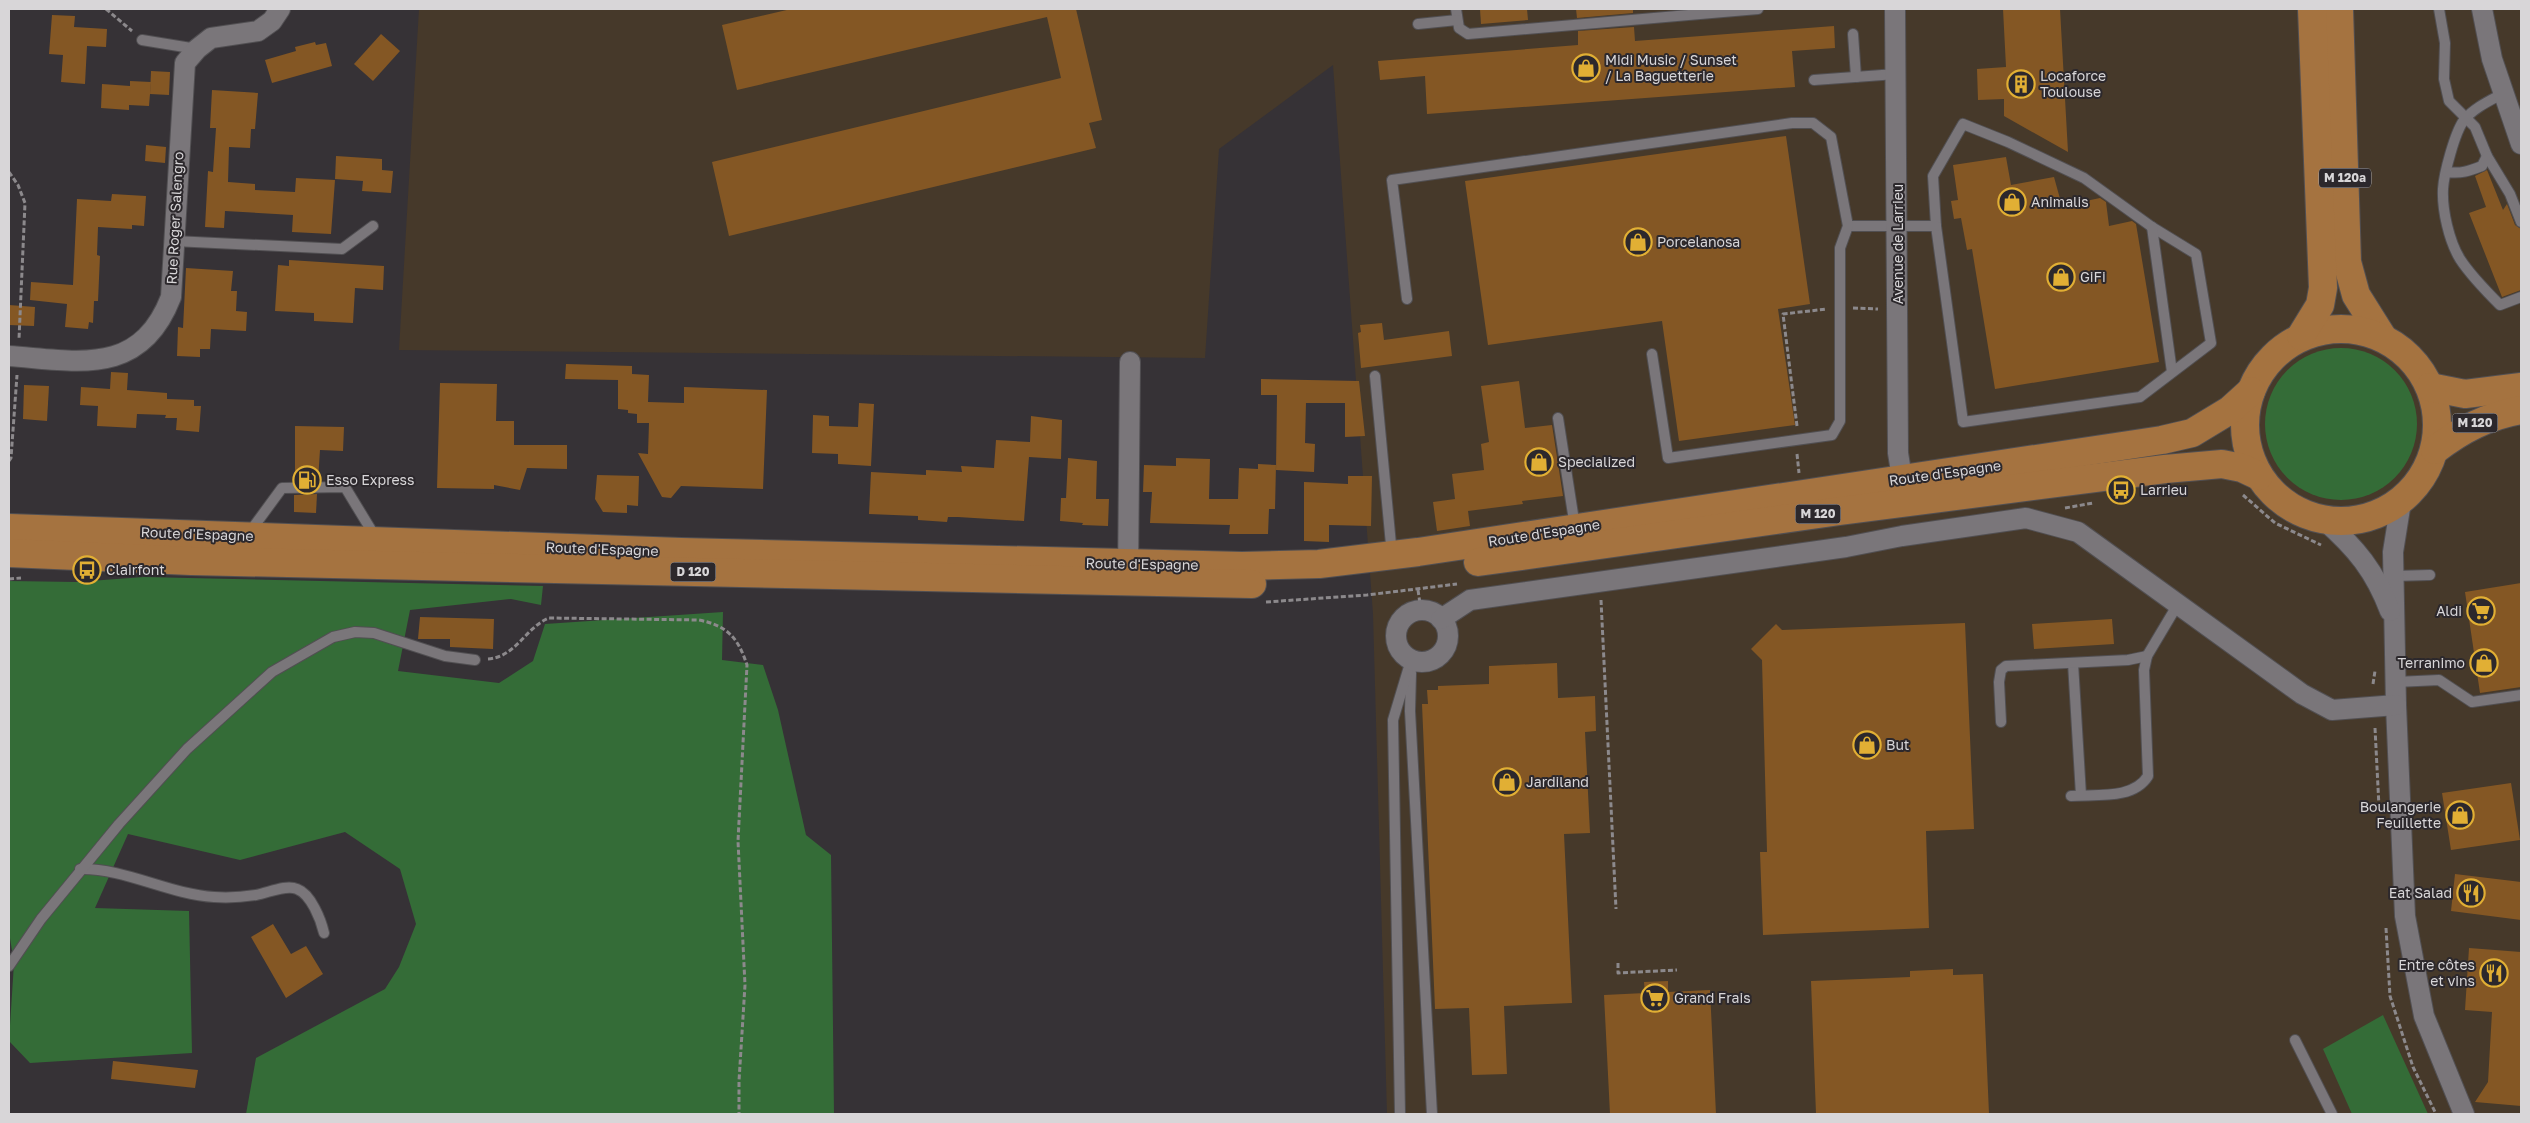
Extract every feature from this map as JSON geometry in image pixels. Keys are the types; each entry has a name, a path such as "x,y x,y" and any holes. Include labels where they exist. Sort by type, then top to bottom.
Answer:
{"main road":[{"name":"M 120a","path":"2301,336 2320,305 2323,288 2312,9"},
{"name":"M 120a","path":"2339,9 2347,262 2356,295 2383,338"},
{"path":"2341,328 2383,338 2412,359 2430,387 2438,417 2435,450 2425,475 2401,502 2382,513 2352,522 2324,520 2282,502 2250,484 2249,452 2244,433 2245,412 2257,376 2275,354 2301,336 2341,328"},
{"name":"M 120","path":"2430,387 2465,394 2521,387"},
{"name":"Route d'Espagne","path":"9,528 681,552 1128,573 1270,584 1576,528 2162,440 2192,433 2230,410 2251,390"},
{"name":"M 120","path":"2435,450 2475,423 2500,414 2521,410"},
{"name":"Route d'Espagne","path":"1381,563 1824,513 2165,469 2222,464 2242,468 2250,484"},
{"name":"Route d'Espagne","path":"9,553 191,561 1128,573"}],"street":[{"path":"196,49 211,38 258,30 272,21 280,9"},
{"name":"Avenue de Larrieu","path":"1895,9 1898,226 1898,453 1902,478"},
{"path":"2482,9 2492,59 2502,94 2521,144"},
{"name":"Rue Roger Salengro","path":"13,356 87,361 112,358 133,348 150,335 162,318 171,297 185,63 196,49"},
{"path":"1128,573 1130,362"},
{"path":"2401,502 2393,552 2396,705 2406,916 2414,973 2424,1016 2464,1114"},
{"path":"1441,619 1470,600 1846,547 1902,536 2026,518 2078,532 2302,694 2332,710 2396,705"},
{"path":"2324,520 2344,538 2365,562 2380,586 2394,623"},
{"path":"1421,610 1432,612 1441,619 1446,628 1448,638 1445,648 1439,656 1430,661 1420,662 1411,660 1401,653 1396,642 1396,631 1401,620 1410,613 1421,610"}],"lane":[{"path":"1456,9 1459,28 1468,34 1659,13 1756,9"},
{"path":"2439,9 2445,43 2444,79 2449,100 2465,120 2475,127 2487,156 2510,194 2521,222"},
{"path":"1418,24 1457,20"},
{"path":"1853,34 1856,77"},
{"path":"142,40 196,49"},
{"path":"1814,80 1896,74"},
{"path":"2502,94 2482,104 2465,120 2454,137 2443,188 2448,224 2459,258 2500,305 2521,297"},
{"path":"1407,299 1392,180 1792,123 1813,123 1832,137 1848,226 1840,248 1840,421 1832,435 1668,458 1652,354"},
{"path":"1963,124 2008,142 2084,178 2152,227 2196,254 2211,343 2140,397 1963,422 1936,226 1933,176 1963,124"},
{"path":"2447,172 2460,174 2482,166 2487,156"},
{"path":"174,241 342,249 373,226"},
{"path":"1848,226 1936,226"},
{"path":"2152,227 2172,372"},
{"path":"1375,376 1381,563"},
{"path":"1558,418 1576,528"},
{"path":"246,536 282,488 344,487 378,541"},
{"path":"2394,576 2430,575"},
{"path":"2073,663 2076,796 2129,792 2140,787 2148,776 2144,670 2147,656 2178,604"},
{"path":"9,966 17,951 80,869 187,749 272,672 332,637 355,632 374,633 445,656 475,660"},
{"path":"2001,722 1999,682 2001,670 2006,666 2128,660 2147,656"},
{"path":"1400,1114 1393,720 1411,660"},
{"path":"1411,660 1410,711 1432,1114"},
{"path":"2396,682 2439,680 2472,702 2521,695"},
{"path":"80,869 99,869 186,894 216,898 254,895 289,888 297,889 305,894 322,923 324,933"},
{"path":"2295,1040 2332,1114"}],"path":[{"path":"106,9 142,40"},
{"path":"9,172 18,185 25,203 13,356 11,458 9,461"},
{"path":"1799,475 1795,441 1797,428 1783,314 1840,308 1878,309"},
{"path":"2250,484 2275,523 2328,550"},
{"path":"2060,508 2094,503"},
{"path":"1418,590 1421,610"},
{"path":"1606,597 1601,601 1601,610 1616,909"},
{"path":"475,660 493,659 509,652 537,623 549,618 700,620 716,623 736,640 747,666 738,841 745,985 739,1114"},
{"path":"2373,684 2376,663"},
{"path":"1618,964 1618,973 1677,970"}],"shaded area":[{"path":"419,9 2521,9 2521,1114 1387,1114 1373,614 1333,65 1219,149 1205,358 399,350"}],"green space":[{"path":"2341,348 2356,349 2370,354 2395,370 2411,395 2416,409 2416,439 2411,453 2395,478 2370,494 2356,499 2341,500 2326,499 2312,494 2287,478 2271,453 2266,439 2265,424 2266,409 2271,395 2287,370 2312,354 2326,349"},
{"path":"144,577 543,586 541,605 511,599 410,610 398,671 499,683 533,661 545,624 723,612 722,660 763,665 778,710 806,835 831,855 834,1114 246,1114 256,1058 385,989 399,967 416,924 400,869 345,832 240,860 128,834 95,908 189,911 192,1053 30,1063 9,1041 14,963 9,932 9,581 76,582"},
{"path":"2383,1015 2428,1114 2352,1114 2323,1049"}],"building":[{"path":"791,9 1076,9 1102,120 1089,123 1096,148 729,236 712,162 1061,78 1047,17 737,90 722,25"},
{"path":"1480,9 1527,9 1528,20 1481,24"},
{"path":"1576,9 1633,9 1633,13 1577,18"},
{"name":"Locaforce Toulouse","path":"2003,9 2060,9 2068,152 2004,116 2004,99 1978,100 1977,69 2006,67"},
{"path":"52,15 75,16 74,27 107,29 106,47 87,46 85,84 61,82 63,55 49,54"},
{"name":"Midi Music / Sunset / La Baguetterie","path":"1834,26 1835,48 1792,51 1795,87 1427,114 1425,76 1380,80 1378,61 1578,45 1578,31 1634,27 1635,41"},
{"path":"381,34 400,51 373,81 354,64"},
{"path":"315,42 316,45 326,43 332,66 272,83 265,60 296,51 295,47"},
{"path":"151,71 170,72 169,95 150,94"},
{"path":"130,81 151,82 149,106 129,105 129,110 101,108 102,84 130,86"},
{"path":"212,90 258,93 255,129 251,129 250,148 229,147 228,182 255,184 255,190 295,192 296,178 335,180 331,234 292,232 293,215 225,211 224,228 205,227 208,171 213,172 216,128 210,128"},
{"name":"Porcelanosa","path":"1786,136 1810,304 1778,309 1795,425 1679,441 1662,321 1488,345 1465,181"},
{"path":"146,145 166,147 165,163 145,161"},
{"path":"336,156 382,159 382,170 393,171 391,193 362,191 363,181 335,179"},
{"name":"GiFi","path":"2006,157 2011,185 2054,177 2062,206 2100,198 2106,202 2109,226 2132,221 2136,224 2159,362 1995,389 1972,249 1967,250 1961,218 1954,219 1951,201 1958,200 1953,165"},
{"path":"2487,170 2503,210 2507,204 2515,225 2521,229 2521,290 2502,297 2469,213 2486,207 2475,176"},
{"path":"112,194 146,196 144,226 132,225 132,229 98,227 97,255 100,256 98,301 94,301 93,323 89,322 88,329 65,327 67,304 30,300 31,282 73,285 77,199 111,201"},
{"path":"289,260 384,266 383,290 355,288 353,323 314,321 314,313 275,311 278,265 289,266"},
{"path":"186,268 233,271 231,291 237,291 236,311 247,312 246,331 211,329 210,349 200,349 200,357 177,356 178,327 183,328"},
{"path":"9,305 35,307 34,326 9,325"},
{"path":"1382,323 1384,340 1449,331 1452,356 1361,368 1358,333 1361,332 1360,325"},
{"path":"566,364 632,366 632,374 649,375 648,402 684,403 684,387 767,390 763,489 681,486 671,498 662,497 638,453 648,454 649,423 637,423 637,414 628,413 628,410 618,409 618,380 565,379"},
{"path":"111,372 128,373 127,390 167,393 167,399 194,400 194,406 201,406 199,432 176,430 177,418 165,418 166,415 137,414 136,428 97,426 98,406 80,405 81,387 110,389"},
{"path":"1261,379 1359,381 1365,436 1345,437 1345,403 1306,403 1305,443 1315,444 1314,472 1276,470 1277,395 1261,395"},
{"path":"1519,381 1525,428 1552,425 1563,496 1522,501 1523,504 1468,511 1470,526 1437,531 1433,502 1455,499 1452,474 1484,470 1481,444 1489,442 1481,386"},
{"path":"440,383 497,384 496,421 514,421 514,445 567,445 567,469 527,468 520,490 494,485 494,489 437,488"},
{"path":"24,385 49,386 47,421 23,419"},
{"path":"859,403 874,404 871,466 838,464 838,454 812,453 813,415 829,416 829,426 858,427"},
{"path":"1031,416 1062,420 1061,459 1029,457 1024,521 948,517 947,522 918,520 918,516 869,514 871,472 926,475 926,470 962,472 961,466 994,468 996,440 1030,442"},
{"path":"295,426 344,427 343,451 320,450 318,481 295,481"},
{"path":"1068,458 1097,461 1096,499 1109,499 1108,526 1082,525 1083,523 1060,521 1061,498 1066,498"},
{"path":"1176,458 1210,459 1209,499 1238,499 1239,468 1258,469 1258,464 1276,465 1275,509 1269,509 1268,534 1229,534 1230,525 1150,523 1152,492 1143,492 1144,465 1176,466"},
{"path":"597,475 639,476 638,506 627,505 627,513 603,512 595,499"},
{"path":"1348,476 1372,476 1371,526 1329,525 1329,542 1304,541 1304,482 1348,484"},
{"path":"317,494 316,513 294,512 294,495"},
{"path":"2521,583 2521,687 2480,693 2465,592"},
{"path":"420,617 494,619 493,649 450,647 450,639 418,639"},
{"path":"2112,619 2114,644 2034,649 2032,624"},
{"name":"But","path":"1965,623 1974,829 1926,831 1929,928 1763,935 1760,852 1767,852 1762,660 1751,649 1776,624 1782,630"},
{"name":"Jardiland","path":"1557,663 1558,698 1595,696 1596,731 1585,732 1590,833 1564,834 1572,1003 1504,1006 1507,1074 1472,1075 1469,1008 1435,1009 1422,704 1428,704 1427,690 1438,690 1438,686 1489,684 1489,666"},
{"path":"2511,783 2520,840 2451,850 2442,793"},
{"path":"2455,874 2521,882 2521,920 2451,911"},
{"path":"273,924 291,954 306,946 323,974 286,998 251,937"},
{"path":"2469,948 2521,952 2521,1106 2475,1102 2488,1082 2492,1012 2465,1010"},
{"path":"1953,969 1953,975 1983,974 1989,1114 1816,1114 1811,981 1910,977 1910,971"},
{"path":"1668,981 1668,992 1710,990 1716,1114 1610,1114 1604,995 1645,993 1644,982"},
{"path":"113,1061 198,1070 195,1088 111,1079"}],"place":[{"name":"Midi Music / Sunset / La Baguetterie","path":"1586,68"},
{"name":"Locaforce Toulouse","path":"2021,84"},
{"name":"Animalis","path":"2012,202"},
{"name":"Porcelanosa","path":"1638,242"},
{"name":"GiFi","path":"2061,277"},
{"name":"Specialized","path":"1539,462"},
{"name":"Esso Express","path":"307,480"},
{"name":"Larrieu","path":"2121,490"},
{"name":"Clairfont","path":"87,570"},
{"name":"Aldi","path":"2481,611"},
{"name":"Terranimo","path":"2484,663"},
{"name":"But","path":"1867,745"},
{"name":"Jardiland","path":"1507,782"},
{"name":"Boulangerie Feuillette","path":"2460,815"},
{"name":"Eat Salad","path":"2471,893"},
{"name":"Entre côtes et vins","path":"2494,973"},
{"name":"Grand Frais","path":"1655,998"}]}
